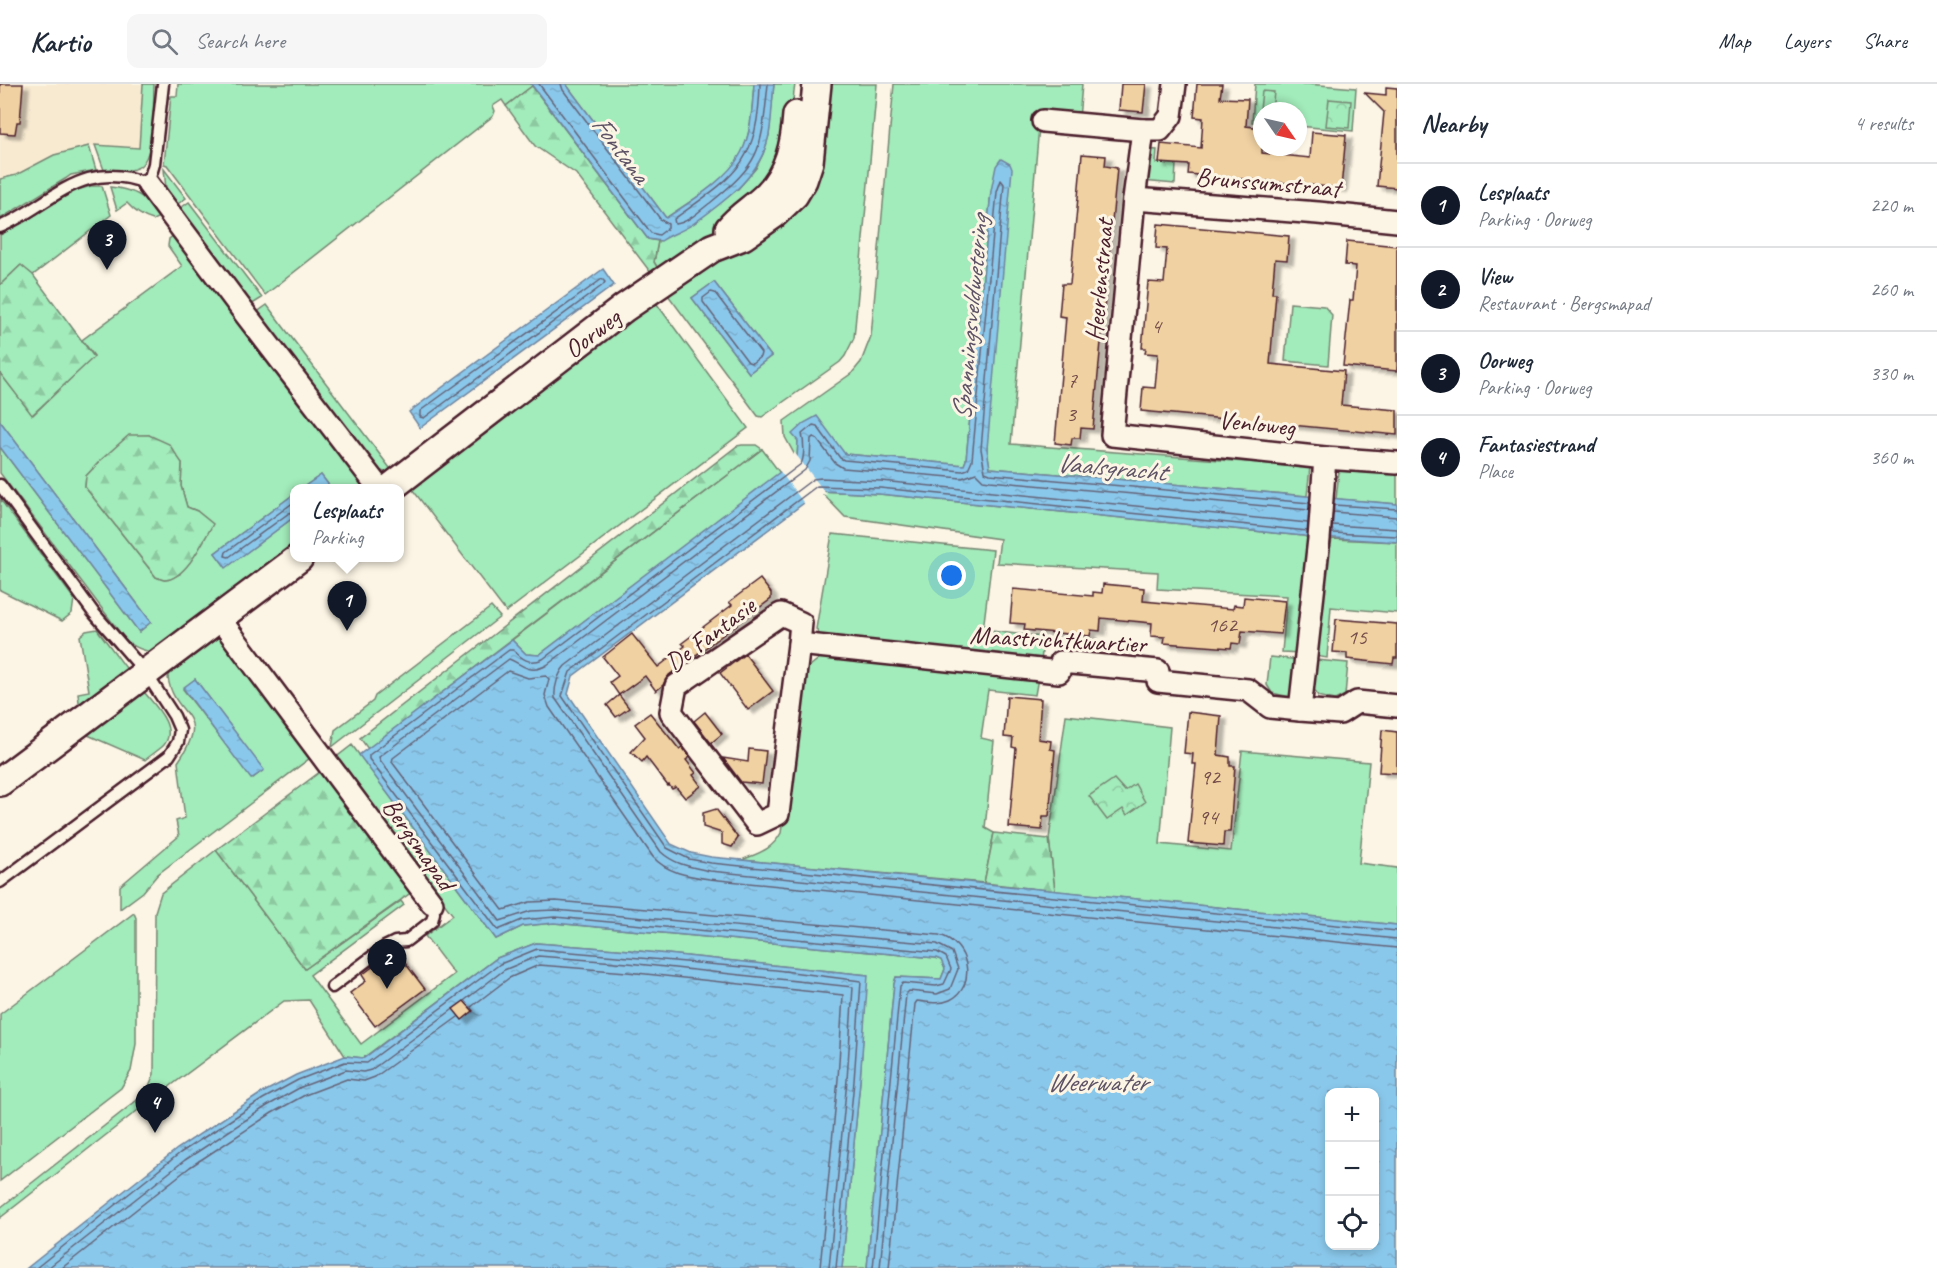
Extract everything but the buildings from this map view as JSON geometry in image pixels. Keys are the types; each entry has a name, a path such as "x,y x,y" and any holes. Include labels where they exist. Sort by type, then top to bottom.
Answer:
{"street":[{"name":"Oorweg","path":"712,248 735,222 768,194 781,177 795,141 800,84"},
{"name":"Oorweg","path":"396,484 624,308 712,248 743,236 773,215 794,195 803,180 809,162 818,84"},
{"path":"1043,121 1160,130 1171,116 1175,84"},
{"name":"Heerlenstraat","path":"1112,435 1134,199 1143,130"},
{"path":"148,184 375,484"},
{"name":"Brunssumstraat","path":"1134,199 1397,221"},
{"name":"Venloweg","path":"1112,435 1325,458 1397,463"},
{"path":"1300,710 1319,539 1325,458"},
{"path":"0,782 293,562"},
{"name":"De Fantasie","path":"780,614 801,623 799,644 778,814 756,824 671,712 676,686 780,614"},
{"name":"Bergsmapad","path":"219,618 432,903"},
{"name":"Maastrichtkwartier","path":"799,644 1059,672 1061,662 1158,671 1158,681 1248,690 1270,707 1340,713 1357,702 1397,705"}],"lane":[{"path":"0,227 65,187 102,176 119,176 148,184 154,164 163,84"},
{"path":"0,485 93,612 146,673 174,716 180,730 178,742 169,756 0,882"},
{"name":"Bergsmapad","path":"332,987 385,947 395,942 406,941 432,921 434,912 432,903"}],"shaded area":[{"path":"0,84 143,84 139,148 89,146 54,155 16,175 0,179"}],"green space":[{"path":"143,84 154,84 152,130 148,154 143,163 133,170 104,170 95,145 139,148"},
{"path":"178,84 531,84 532,86 506,106 502,100 493,106 495,111 493,116 265,295 164,164 171,96 177,96"},
{"path":"566,84 754,84 751,119 745,146 735,164 718,182 666,218"},
{"path":"774,84 795,84 787,146 753,202 660,272 654,262 658,241 691,225 738,189 756,168 769,135"},
{"path":"823,84 877,84 854,338 840,362 762,417 758,416 665,291 737,246","holes":["714,282 771,356 749,373 692,298"]},
{"path":"894,84 1082,84 1079,119 1040,115 1011,444 1310,467 1307,496 990,468 987,449 991,191 964,465 845,454 798,441 797,459 785,437 784,421 852,373 861,362 871,336"},
{"path":"1255,84 1307,84 1356,88 1353,131 1307,127 1307,102 1254,102"},
{"path":"532,86 648,239 658,241 654,262 660,272 654,277 576,174 535,146 506,106"},
{"path":"1262,91 1274,92 1273,102 1261,102"},
{"path":"1329,99 1351,101 1349,128 1326,126"},
{"path":"89,146 96,170 71,175 0,219 0,179 16,175 54,155"},
{"path":"1145,149 1157,150 1156,163 1176,164 1175,184 1142,181"},
{"path":"164,169 186,198 175,206 166,189"},
{"path":"91,186 102,186 111,215 33,275 20,266 0,285 0,235 70,192"},
{"path":"110,187 132,192 144,198 160,214 159,217 153,220 145,217 127,203 117,210"},
{"path":"189,202 262,298 251,305 178,210"},
{"path":"174,235 349,458 361,484 328,484 321,475 308,484 290,484 290,497 215,553 226,567 290,520 290,551 157,652 139,649 124,638 0,473 0,447 139,632 151,622 0,421 0,373 33,415 94,356 82,340 182,266 168,246 169,239","holes":["149,435 182,463 181,486 187,507 197,511 180,574 165,580 156,577 85,487 86,476 129,436"]},
{"path":"21,265 33,275 94,357 32,415 0,373 0,285"},
{"path":"654,300 748,428 506,612 409,485"},
{"path":"1290,303 1324,306 1332,315 1328,365 1285,361"},
{"path":"267,305 393,472 378,470 256,313"},
{"path":"129,435 149,435 169,444 182,463 181,486 187,507 197,511 213,524 194,558 173,578 165,580 156,577 85,487 86,476"},
{"path":"756,445 762,449 368,749 360,738 737,446"},
{"path":"762,449 780,473 539,655 526,654 512,640"},
{"path":"1339,471 1397,474 1397,504 1336,499"},
{"path":"820,491 879,494 1304,536 1308,538 1301,653 1282,652 1287,596 1157,589 1158,572 997,563 1000,539 845,517"},
{"path":"0,499 74,599 72,613 62,621 0,590"},
{"path":"832,534 993,550 983,630 1043,637 1041,664 824,642 816,629"},
{"path":"1332,539 1397,542 1397,613 1331,607 1327,658 1309,655"},
{"path":"491,607 500,617 332,747 335,730 373,701 375,696"},
{"path":"97,629 129,672 80,711 78,693 89,691 80,636 86,631"},
{"path":"215,634 232,648 314,755 158,874 143,892 120,909 120,886 179,836 176,821 185,818 178,762 188,745 192,724 172,692 168,678 174,666","holes":["195,679 263,770 252,779 183,689"]},
{"path":"821,657 1038,678 1035,695 988,690 981,738 994,741 985,828 994,833 984,883 742,860 769,847 781,833 804,671"},
{"path":"1270,657 1302,660 1299,693 1290,697 1272,693 1267,685"},
{"path":"1316,660 1348,663 1345,695 1335,700 1318,696 1313,688"},
{"path":"141,688 157,707 168,730 168,738 164,745 145,760 81,732"},
{"path":"1066,715 1170,727 1160,844 1231,851 1242,751 1369,762 1359,863 1397,868 1397,925 1055,891 1049,839"},
{"path":"352,745 496,939 523,926 554,923 941,960 945,969 941,979 896,977 894,984 867,1268 842,1268 860,1081 867,975 629,950 536,943 497,958 363,1058 345,1056 309,1000 284,1001 129,1117 0,1218 0,1208 146,1093 154,1074 155,912 161,893 216,850 305,969 401,901 404,905 310,975 361,1044 454,974 425,936 453,915 334,759"},
{"path":"325,768 416,889 305,969 216,850"},
{"path":"1114,779 1125,791 1135,784 1145,802 1127,815 1123,809 1107,820 1089,796"},
{"path":"994,833 1049,839 1055,891 984,883"},
{"path":"134,913 136,918 136,1044 131,1071 121,1088 0,1181 0,1014"}],"water":[{"path":"531,84 566,84 666,218 708,189 735,163 747,137 754,84 774,84 769,135 758,163 729,197 685,229 661,241 648,239"},
{"name":"Weerwater","path":"1001,159 1010,164 1012,169 987,449 990,468 1397,504 1397,542 1304,536 879,494 820,491 573,676 568,694 671,844 691,853 711,857 1397,925 1397,1268 867,1268 894,984 896,977 941,979 945,969 941,960 554,923 523,926 496,939 359,755 512,640 526,654 539,655 797,459 798,441 792,434 804,423 817,416 845,454 964,465 991,191 996,166"},
{"path":"603,269 614,285 420,428 409,412"},
{"path":"714,282 771,356 749,373 692,298"},
{"path":"0,421 151,622 139,632 0,447"},
{"path":"321,475 328,484 308,484"},
{"path":"290,497 290,520 226,568 215,553"},
{"path":"195,679 264,770 251,779 183,688"},
{"path":"536,943 629,950 868,975 842,1268 27,1268 177,1149 260,1094 296,1075 345,1056 364,1058 497,958"}],"pier":[{"path":"794,452 827,495 821,494 806,506 779,470 794,457"}],"place":[{"name":"Oorweg","path":"107,270"},
{"name":"Lesplaats","path":"347,631"},
{"name":"View","path":"387,989"},
{"name":"Fantasiestrand","path":"155,1133"}],"water label":[{"name":"Fontana","path":"621,149"},
{"name":"Spanningsveldwetering","path":"970,318"},
{"name":"Vaalsgracht","path":"1111,467"}]}
